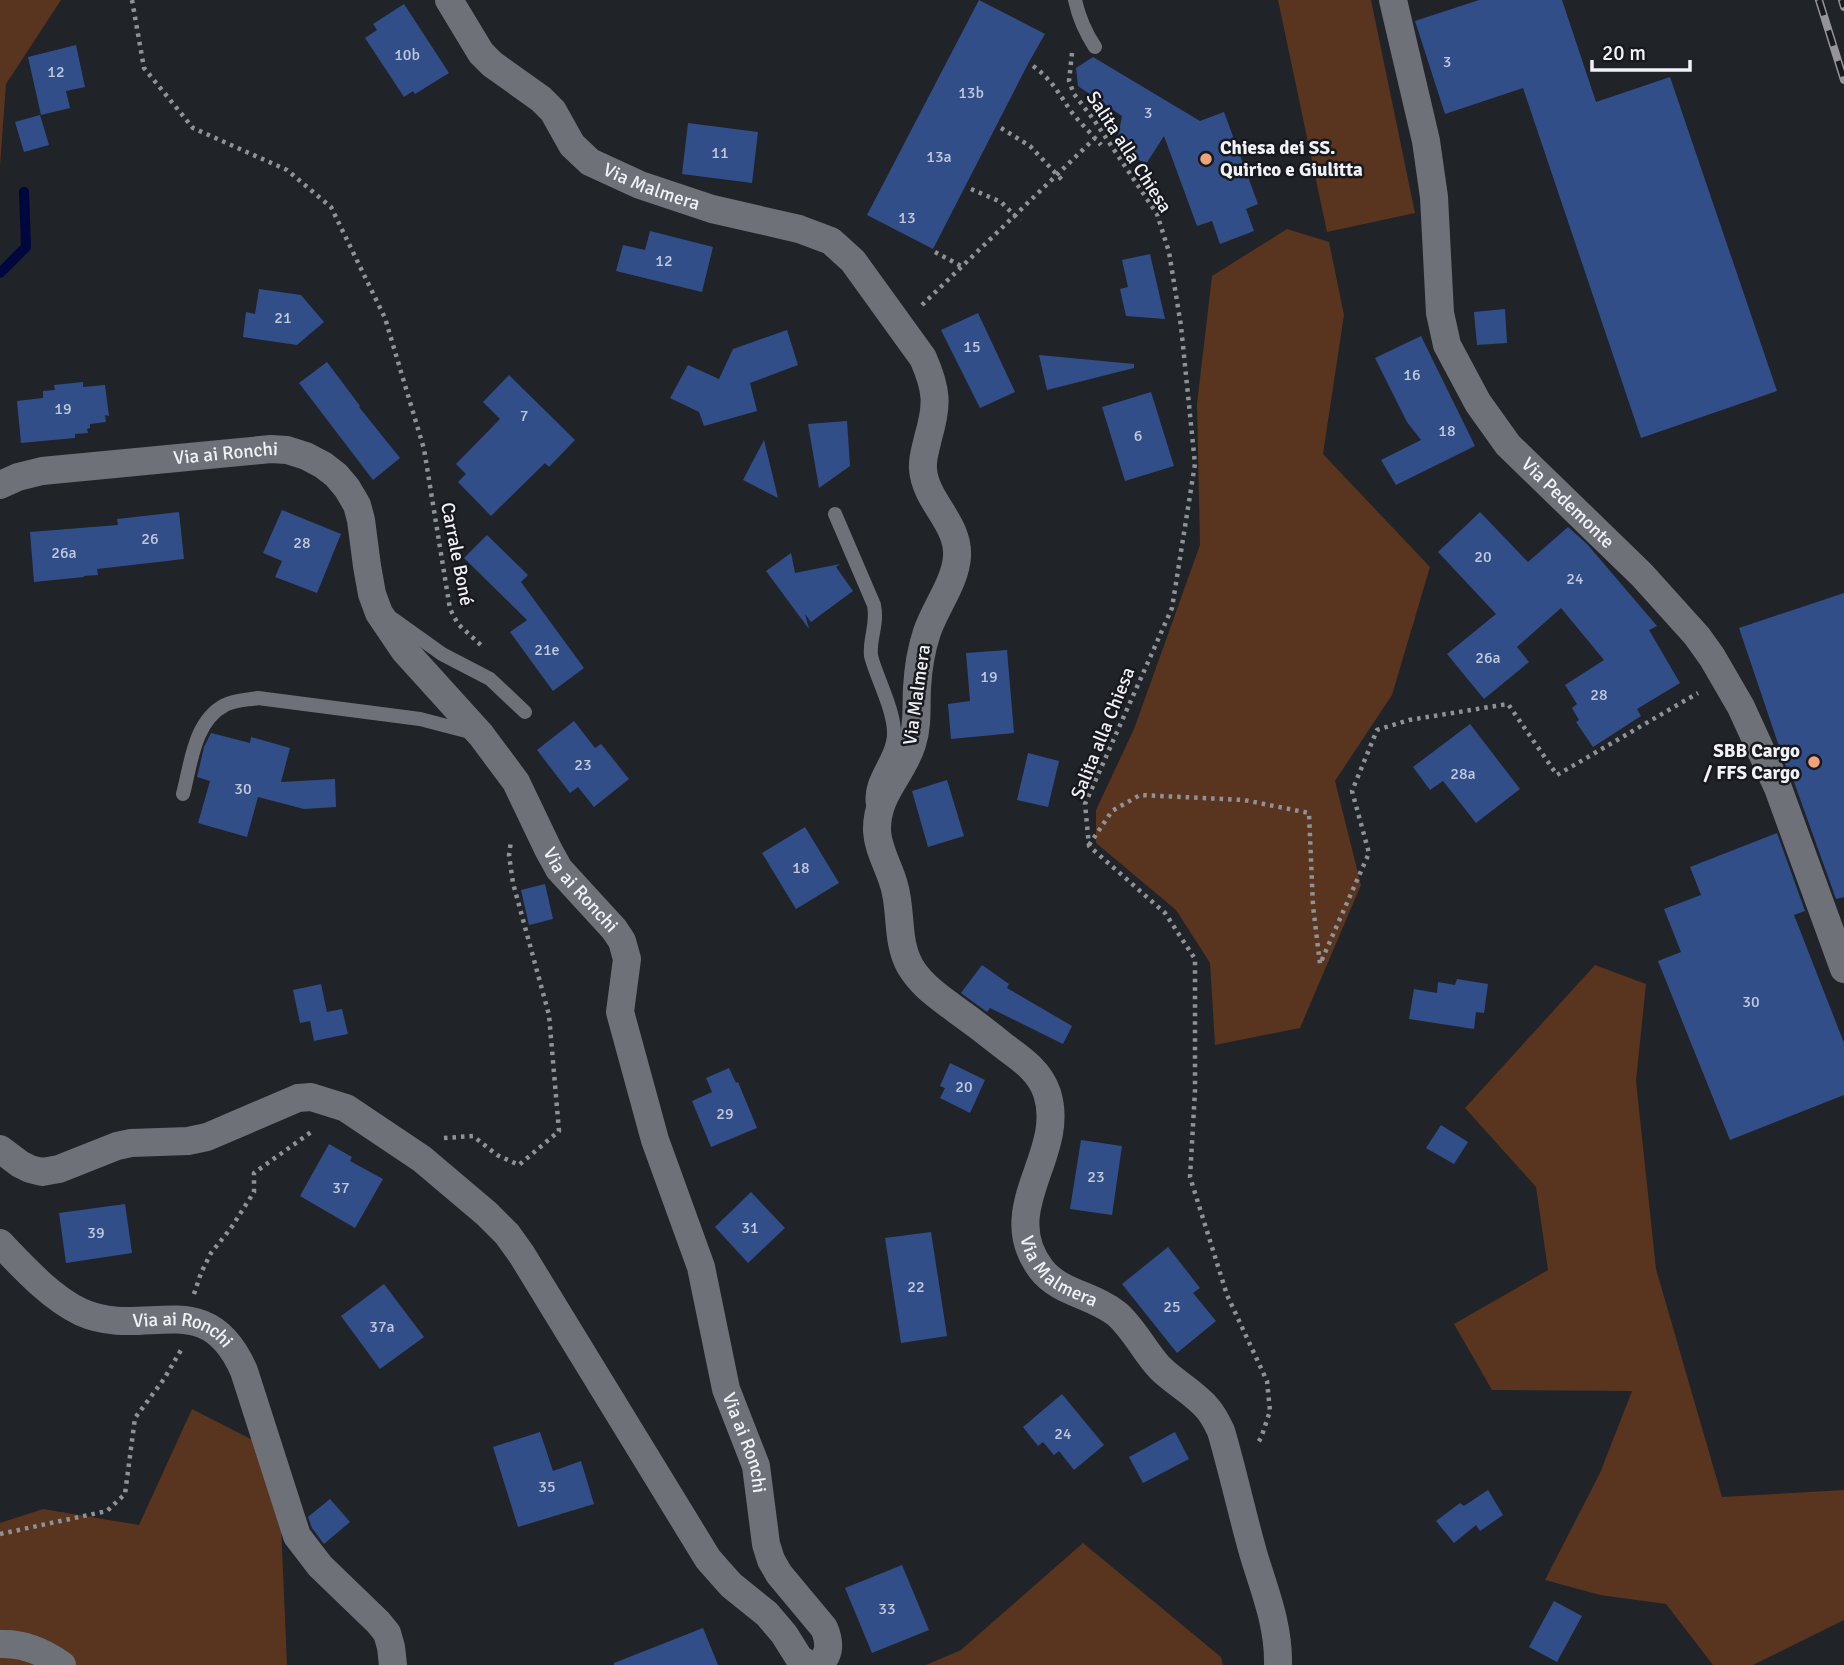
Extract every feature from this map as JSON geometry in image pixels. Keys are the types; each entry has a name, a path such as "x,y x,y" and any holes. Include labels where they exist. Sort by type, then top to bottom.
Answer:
{"street":[{"name":"Via Malmera","path":"449,0 481,52 492,64 541,99 553,111 572,145 590,162 640,185 700,205 799,229 831,241 853,261 923,358 935,394 935,414 923,457 923,468 929,492 950,528 957,561 936,609 920,656 913,742 908,756 890,784 880,810 877,831 894,885 902,945 911,968 926,987 1026,1062 1042,1082 1051,1112 1049,1129 1024,1220 1026,1236 1034,1257 1050,1278 1098,1301 1118,1315 1159,1367 1207,1408 1222,1431 1233,1479 1275,1623 1279,1648 1278,1665"},
{"name":"Via Pedemonte","path":"1393,0 1426,141 1434,197 1440,313 1447,345 1478,402 1508,445 1642,575 1697,636 1725,677 1777,788 1844,969"},
{"name":"Via ai Ronchi","path":"0,485 42,471 271,449 287,450 306,456 336,475 347,488 357,505 361,520 370,585 379,613 404,650 481,735 516,782 559,869 614,929 622,942 626,960 620,1012 655,1140 702,1267 726,1389 756,1466 766,1544 771,1560 827,1634 829,1642 825,1657 817,1665"},
{"path":"0,1149 20,1164 42,1171 69,1166 131,1143 188,1141 207,1137 298,1098 311,1097 346,1108 422,1159 507,1234 708,1559 731,1585 767,1614 799,1658 809,1665"},
{"name":"Via ai Ronchi","path":"0,1243 63,1302 83,1313 102,1319 124,1321 181,1319 197,1322 215,1331 230,1345 244,1371 297,1535 320,1566 379,1622 387,1633 393,1665"},
{"path":"0,1644 15,1643 62,1665"}],"lane":[{"path":"1076,5 1086,34 1095,47"},
{"path":"835,514 877,618 870,650 892,723 894,741 875,783 873,804 880,810"},
{"path":"379,613 392,618 442,654 490,679 525,712"},
{"path":"183,794 198,735 205,722 227,704 241,701 258,698 420,719 481,735"}],"path":[{"name":"Carrale Boné","path":"132,0 144,68 193,128 286,170 331,206 386,318 424,449 450,609 458,624 494,657 490,679"},
{"name":"Salita alla Chiesa","path":"1076,5 1069,81 1074,94 1157,214 1168,252 1181,326 1195,464 1172,608 1085,804 1088,846"},
{"path":"1033,66 1058,90 1072,112 1101,145"},
{"path":"1001,128 1030,146 1063,181"},
{"path":"900,325 1095,138"},
{"path":"971,189 1001,202 1020,221"},
{"path":"935,252 962,267"},
{"path":"1233,1479 1261,1438 1270,1411 1266,1381 1227,1295 1190,1177 1195,1091 1195,959 1165,913 1088,846 1112,811 1140,795 1244,800 1309,813 1313,906 1320,964 1369,853 1352,790 1377,730 1409,720 1508,704 1557,775 1725,677"},
{"path":"440,1138 474,1136 497,1155 519,1165 559,1131 549,1015 513,883 509,855 512,835"}],"shaded area":[{"path":"0,0 61,0 6,84 0,166"},
{"path":"1278,0 1371,0 1415,213 1327,232"},
{"path":"1287,229 1329,242 1344,315 1323,454 1430,567 1392,695 1335,781 1361,885 1300,1028 1215,1045 1210,963 1176,910 1096,843 1096,810 1134,729 1200,545 1197,404 1212,276"},
{"path":"1595,965 1646,984 1636,1081 1656,1269 1722,1497 1844,1490 1844,1620 1753,1665 1713,1665 1666,1604 1600,1595 1545,1580 1600,1473 1632,1391 1492,1390 1454,1324 1548,1270 1536,1187 1465,1108"},
{"path":"192,1409 278,1453 287,1665 0,1665 0,1523 43,1509 139,1525"},
{"path":"1083,1543 1221,1657 1223,1665 926,1665 961,1650"}],"building":[{"path":"979,0 1045,34 933,249 867,215"},
{"path":"1479,0 1562,0 1596,102 1670,77 1777,391 1641,438 1523,88 1445,114 1415,21"},
{"path":"404,4 449,73 415,94 413,91 404,97 365,38 377,30 373,24"},
{"path":"76,45 85,87 66,91 70,108 41,115 28,57"},
{"path":"1093,57 1200,121 1224,112 1258,204 1246,209 1254,231 1220,244 1212,221 1197,226 1164,136 1146,164 1116,147 1122,116 1078,86 1076,68"},
{"path":"40,115 49,145 24,152 15,122"},
{"path":"688,123 758,132 752,183 682,174"},
{"path":"650,231 713,247 702,292 616,271 623,245 645,250"},
{"path":"1150,254 1165,319 1126,316 1120,289 1128,287 1122,260"},
{"path":"259,289 301,295 324,322 297,345 243,337 246,312 255,314"},
{"path":"1505,309 1507,343 1477,345 1474,312"},
{"path":"978,313 1015,392 980,408 941,330"},
{"path":"787,330 798,365 750,383 757,411 704,426 699,412 670,398 688,365 719,379 733,349"},
{"path":"1421,336 1475,446 1396,485 1381,460 1421,440 1407,422 1375,358"},
{"path":"1039,355 1134,364 1134,368 1047,390"},
{"path":"327,362 400,458 373,480 299,383"},
{"path":"509,375 575,440 549,467 545,463 491,516 458,482 466,474 456,464 500,419 483,402"},
{"path":"83,382 83,387 105,385 109,416 105,415 106,422 90,424 88,433 75,434 75,438 21,443 17,401 43,398 43,391 55,390 54,385"},
{"path":"1151,392 1174,466 1125,481 1102,407"},
{"path":"847,421 850,466 819,488 808,424"},
{"path":"764,440 778,498 743,480"},
{"path":"282,510 341,534 317,593 275,577 282,561 263,553"},
{"path":"179,512 184,559 97,569 98,575 34,582 30,532 118,525 117,519"},
{"path":"1480,512 1528,562 1568,527 1587,544 1657,626 1649,630 1680,683 1637,709 1641,716 1593,747 1576,722 1579,720 1572,708 1577,704 1565,685 1604,660 1561,608 1517,647 1529,662 1484,699 1447,654 1496,614 1438,552"},
{"path":"487,535 528,575 521,582 584,668 553,691 510,632 527,620 464,558"},
{"path":"791,553 795,573 840,564 836,567 853,591 811,622 805,614 809,629 766,571"},
{"name":"SBB Cargo / FFS Cargo","path":"1844,593 1844,897 1836,899 1785,764 1739,628"},
{"path":"1007,650 1014,733 951,739 948,704 970,701 966,653"},
{"path":"574,721 595,748 601,744 629,779 594,807 578,787 570,793 537,750"},
{"path":"1470,724 1520,789 1476,823 1443,781 1430,790 1413,767"},
{"path":"211,733 250,743 251,737 290,748 281,782 335,779 336,807 304,809 258,797 247,837 198,823 210,781 197,777 204,747"},
{"path":"1028,753 1059,761 1048,807 1017,800"},
{"path":"947,780 964,836 928,847 912,791"},
{"path":"805,827 839,883 796,909 762,853"},
{"path":"1777,833 1805,911 1794,915 1844,1043 1844,1095 1730,1140 1658,961 1681,952 1664,909 1701,895 1690,867"},
{"path":"545,884 553,919 529,925 521,890"},
{"path":"982,965 1009,984 1007,988 1072,1026 1063,1044 990,1008 987,1012 961,993"},
{"path":"1457,979 1488,984 1484,1013 1476,1012 1474,1029 1409,1019 1414,989 1437,993 1438,982 1455,985"},
{"path":"321,984 327,1012 342,1009 348,1034 314,1041 310,1021 300,1023 293,990"},
{"path":"950,1063 985,1080 970,1113 940,1098 945,1088 940,1086"},
{"path":"729,1068 736,1083 738,1082 757,1128 711,1147 692,1101 712,1092 706,1078"},
{"path":"1441,1125 1468,1142 1454,1164 1426,1148"},
{"path":"1081,1140 1122,1146 1112,1215 1070,1209"},
{"path":"329,1144 352,1157 350,1161 383,1179 355,1228 300,1196"},
{"path":"751,1192 785,1228 748,1263 715,1227"},
{"path":"125,1204 132,1253 66,1263 59,1213"},
{"path":"931,1232 947,1336 901,1343 885,1238"},
{"path":"1168,1247 1200,1288 1193,1293 1216,1321 1177,1353 1122,1284"},
{"path":"384,1284 424,1337 380,1369 341,1316"},
{"path":"1062,1394 1104,1445 1074,1470 1059,1451 1054,1455 1043,1442 1038,1446 1023,1427"},
{"path":"540,1432 553,1471 581,1461 594,1504 518,1527 493,1447"},
{"path":"1175,1432 1189,1459 1143,1483 1129,1457"},
{"path":"1488,1490 1503,1515 1480,1531 1476,1525 1454,1543 1436,1521 1460,1503 1464,1506"},
{"path":"330,1499 350,1522 324,1544 312,1528 308,1517"},
{"path":"902,1565 929,1630 872,1653 845,1588"},
{"path":"1554,1601 1582,1616 1557,1662 1529,1647"},
{"path":"703,1628 718,1665 614,1665 614,1663"}],"waterway":[{"path":"0,273 26,247 24,192"}],"railway":[{"path":"1819,0 1844,80"},
{"path":"1842,0 1844,7"}],"place":[{"name":"Chiesa dei SS. Quirico e Giulitta","path":"1206,159"},
{"name":"SBB Cargo / FFS Cargo","path":"1814,762"}]}
